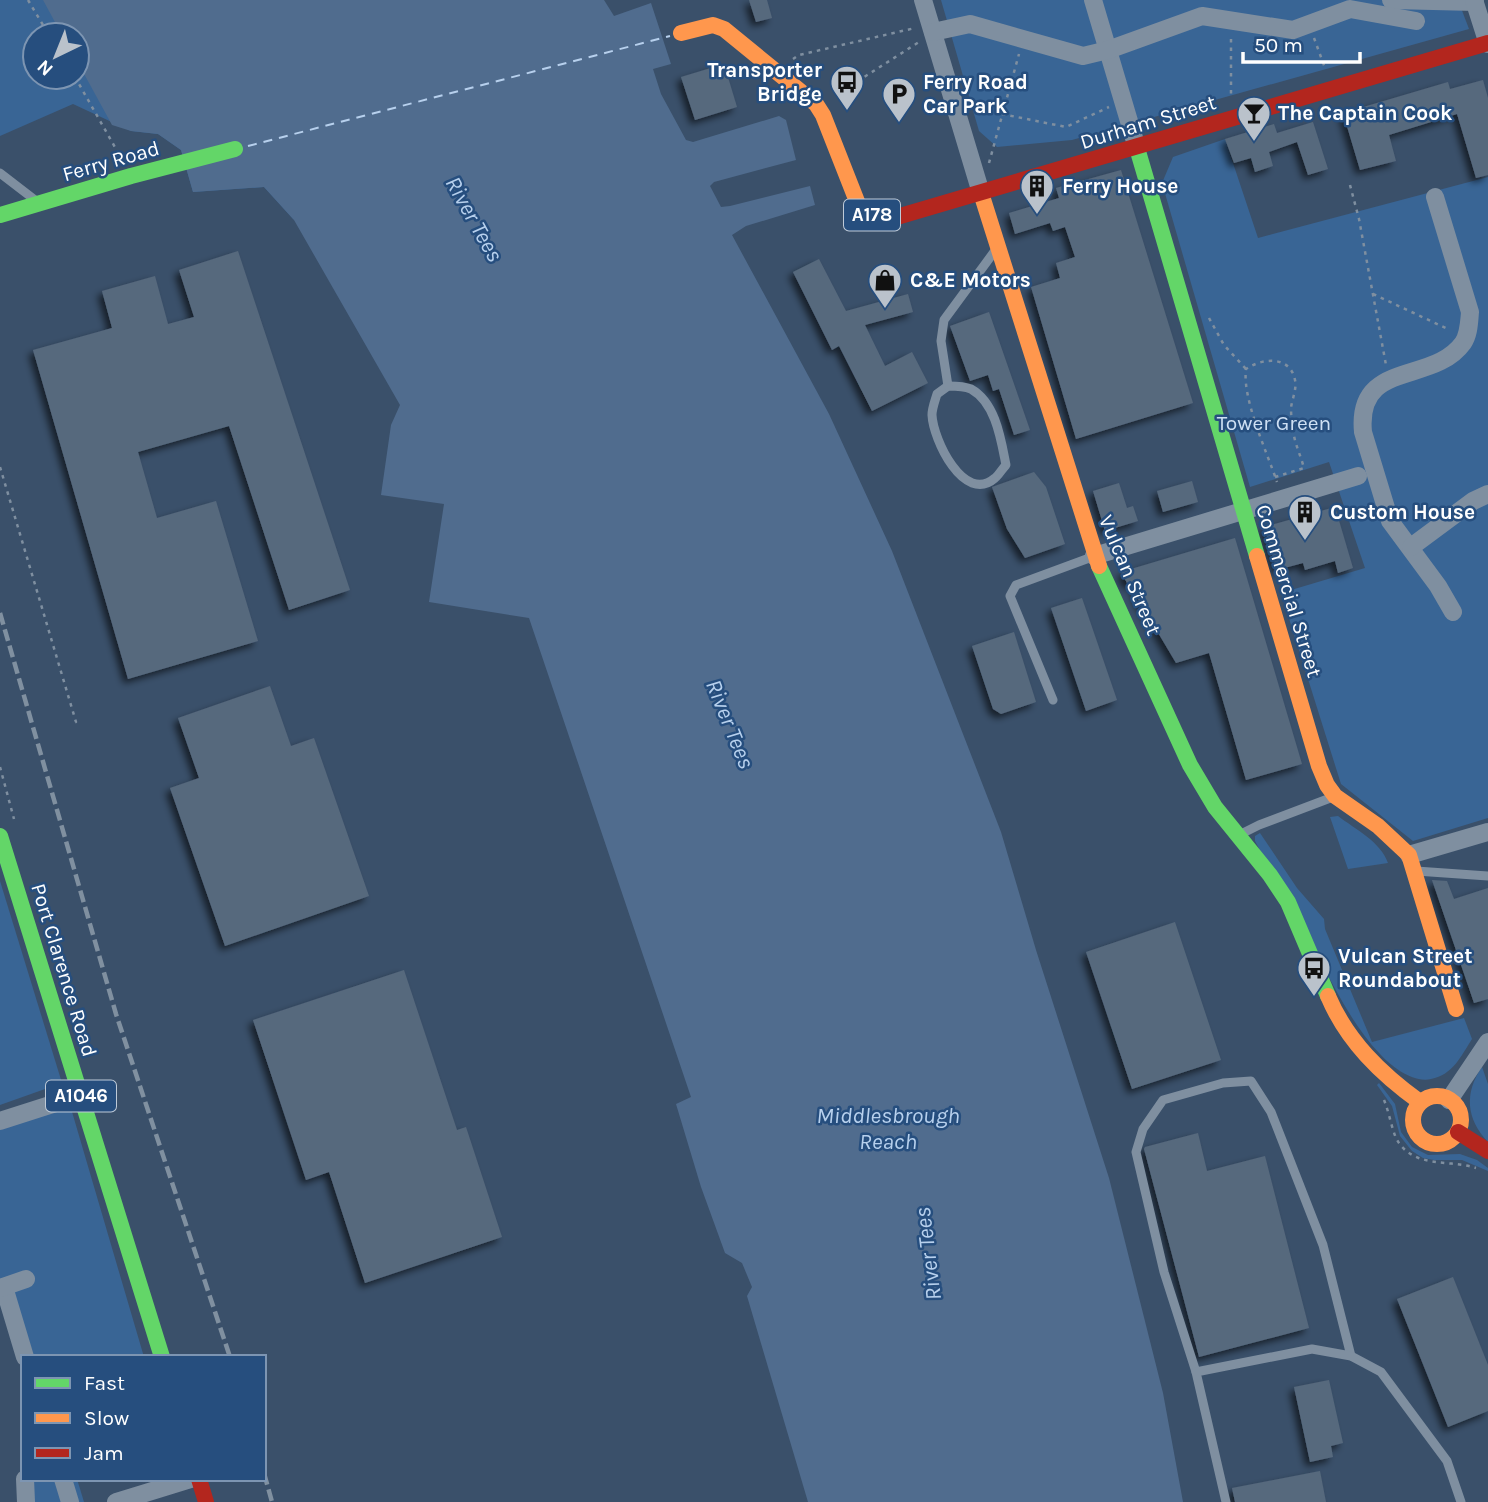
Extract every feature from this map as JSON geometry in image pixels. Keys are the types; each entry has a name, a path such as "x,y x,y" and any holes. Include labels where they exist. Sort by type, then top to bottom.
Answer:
{"street":[{"name":"Vulcan Street","path":"923,0 997,248 1094,556 1190,765 1214,807 1270,875 1288,902 1337,1017 1347,1034 1381,1072 1420,1102"},
{"path":"1093,0 1137,148"},
{"path":"1391,0 1475,1 1488,44"},
{"path":"933,33 970,24 1083,56 1108,50 1202,16 1293,30 1350,9 1416,21"},
{"name":"A178","path":"681,33 713,25 724,29 816,104 823,115 858,204 870,215 890,219 981,193"},
{"name":"Durham Street","path":"981,193 1488,44"},
{"name":"Commercial Street","path":"1137,148 1319,766 1335,796 1378,826 1411,863 1456,1009"},
{"name":"Ferry Road","path":"0,215 131,176 235,149"},
{"path":"1435,197 1470,312 1468,331 1451,355 1437,363 1389,379 1365,401 1362,418 1363,432 1390,521 1438,586 1453,612"},
{"path":"1094,556 1357,476"},
{"path":"1410,547 1473,501 1488,494"},
{"path":"1411,863 1488,832"},
{"name":"Port Clarence Road","path":"0,836 161,1355"},
{"path":"1449,1100 1488,1042"},
{"path":"0,1121 81,1094"},
{"path":"1434,1096 1449,1100 1459,1110 1461,1118 1458,1132 1446,1143 1429,1143 1422,1139 1413,1125 1415,1109 1420,1102 1434,1096"},
{"path":"1458,1132 1488,1152"},
{"path":"24,1355 2,1288 26,1279"},
{"path":"25,1481 26,1502"},
{"path":"64,1481 70,1502"},
{"path":"116,1502 184,1481"},
{"path":"200,1481 206,1502"}],"lane":[{"path":"0,173 40,204"},
{"path":"948,386 941,341 944,320 997,248"},
{"path":"948,386 968,388 981,396 991,411 1006,465 994,480 982,484 972,483 960,475 948,461 932,417 937,394 948,386"},
{"path":"1053,700 1010,596 1016,585 1094,556"},
{"path":"1237,836 1335,796"},
{"path":"1411,863 1488,876"},
{"path":"1226,1502 1196,1372 1164,1272 1136,1152 1143,1129 1163,1100 1223,1083 1251,1081 1271,1112 1323,1245 1351,1356"},
{"path":"1196,1372 1312,1349 1351,1356 1381,1372 1447,1461 1461,1502"}],"path":[{"path":"28,0 41,21"},
{"path":"1231,20 1231,119"},
{"path":"1309,25 1333,90"},
{"path":"775,69 799,55 912,27 933,33"},
{"path":"816,104 841,93 933,33"},
{"path":"988,167 1023,38"},
{"path":"84,91 131,176"},
{"path":"1002,114 1066,127 1123,101"},
{"path":"1350,185 1359,219 1389,379"},
{"path":"1372,293 1465,337"},
{"path":"1206,312 1224,345 1246,369"},
{"path":"1275,477 1304,468 1294,436 1292,408 1296,381 1290,369 1281,362 1267,360 1257,362 1246,369 1244,382 1282,499"},
{"path":"0,467 76,722 72,723"},
{"path":"1377,1092 1384,1100 1396,1138 1415,1158 1479,1169"}],"green space":[{"path":"0,0 197,0 294,220 264,187 193,192 181,150 158,134 131,131 73,104 0,136"},
{"path":"941,0 1458,0 1469,29 1072,140 997,147 979,131"},
{"name":"Tower Green","path":"1225,139 1258,238 1488,177 1488,818 1413,841 1341,784 1281,593 1365,568 1329,462 1250,487 1162,183 1173,157"},
{"path":"1338,816 1374,842 1388,863 1348,869 1330,817"},
{"path":"1260,833 1297,888 1324,919 1325,929 1372,1042 1464,1018 1472,1039 1451,1069 1439,1077 1417,1079 1397,1069 1371,1044 1339,996 1255,841 1255,836"},
{"path":"0,881 62,1083 0,1105"},
{"path":"1482,1067 1488,1084 1488,1142 1475,1124 1470,1106 1472,1086"},
{"path":"1379,1083 1395,1104 1401,1132 1412,1147 1428,1155 1460,1154 1477,1160 1488,1168 1488,1171 1462,1160 1434,1160 1423,1158 1412,1151 1400,1136 1392,1106 1377,1085"},
{"path":"70,1105 143,1355 33,1355 13,1290 0,1281 0,1128"},
{"path":"30,1481 78,1481 84,1502 32,1502"}],"water":[{"name":"Middlesbrough Reach","path":"43,0 604,0 614,16 651,3 671,64 653,69 661,94 686,140 693,142 779,116 786,120 796,160 714,182 710,186 721,207 810,186 815,205 746,226 732,235 829,414 892,551 1001,832 1109,1178 1163,1393 1183,1502 808,1502 747,1296 752,1287 742,1263 725,1253 701,1187 676,1104 691,1097 529,618 429,602 444,504 381,495 391,425 400,405 294,220 264,187 193,192 181,150 158,134 131,131 112,125 91,87 91,21 54,21"}],"building":[{"path":"749,0 767,0 772,18 756,22"},
{"path":"724,64 737,107 695,120 681,77"},
{"path":"1483,80 1488,98 1488,175 1476,178 1457,114 1389,135 1396,161 1360,170 1343,113 1448,82 1450,89"},
{"path":"1313,122 1328,169 1308,175 1297,142 1269,152 1273,166 1255,172 1251,158 1234,163 1225,139 1274,124 1277,133"},
{"path":"1121,170 1193,403 1076,439 1031,287 1060,278 1056,263 1075,257 1065,227 1053,231 1050,223 1015,234 1009,213 1059,198 1056,188"},
{"path":"238,251 350,590 289,610 229,426 138,452 157,518 216,501 258,641 128,679 33,350 112,328 102,291 155,276 168,324 194,317 179,270"},
{"path":"819,259 846,311 908,294 913,312 865,325 885,366 912,352 928,383 872,411 839,346 832,350 793,272"},
{"path":"989,312 1030,430 1014,435 999,389 993,391 988,375 970,381 950,326"},
{"path":"1034,472 1046,487 1065,544 1025,558 1007,529 992,487"},
{"path":"1192,481 1198,502 1163,512 1157,491"},
{"path":"1119,483 1127,508 1133,506 1138,521 1105,531 1093,491"},
{"name":"Custom House","path":"1335,507 1353,568 1338,573 1335,561 1305,570 1303,563 1277,570 1264,527"},
{"path":"1235,538 1302,764 1246,780 1209,653 1176,663 1138,599 1134,583 1128,585 1121,572"},
{"path":"1082,598 1117,700 1086,711 1051,608"},
{"path":"1014,632 1036,702 1001,714 993,709 972,646"},
{"path":"270,686 291,746 314,738 369,896 225,946 170,788 199,778 178,718"},
{"path":"1432,880 1447,881 1454,899 1488,888 1488,999 1474,1003"},
{"path":"1175,922 1221,1060 1132,1089 1086,952"},
{"path":"404,970 457,1130 466,1127 502,1237 365,1283 329,1172 306,1180 253,1020"},
{"path":"1198,1133 1207,1171 1265,1156 1309,1328 1199,1357 1144,1149"},
{"path":"1453,1277 1488,1365 1488,1411 1448,1427 1397,1299"},
{"path":"1329,1380 1343,1443 1331,1446 1333,1457 1310,1462 1294,1387"},
{"path":"1320,1471 1326,1502 1235,1502 1232,1488"}],"ferry route":[{"path":"248,146 670,36"}],"railway":[{"path":"0,613 116,1014 229,1355"},
{"path":"266,1480 272,1502"}],"traffic: fast":[{"path":"1137,148 1257,556"},
{"path":"0,215 131,176 235,149"},
{"path":"1099,566 1190,765 1215,807 1270,875 1288,902 1328,996"},
{"path":"0,836 161,1355"}],"traffic: slow":[{"path":"681,33 713,25 724,29 816,104 823,115 858,204 870,215 876,216"},
{"path":"981,193 1099,566"},
{"path":"1257,556 1327,785 1335,796 1378,826 1409,855 1456,1009"},
{"path":"1328,996 1345,1028 1366,1055 1420,1102"},
{"path":"1437,1096 1454,1103 1461,1120 1454,1137 1437,1144 1420,1137 1413,1120 1420,1103 1437,1096"}],"traffic: jam":[{"path":"876,216 890,219 1488,43"},
{"path":"1458,1132 1488,1151"},
{"path":"200,1481 206,1502"}],"place":[{"name":"Transporter Bridge","path":"847,112"},
{"name":"Ferry Road Car Park","path":"899,124"},
{"name":"The Captain Cook","path":"1254,143"},
{"name":"Ferry House","path":"1037,216"},
{"name":"C&E Motors","path":"885,310"},
{"name":"Custom House","path":"1305,542"},
{"name":"Vulcan Street Roundabout","path":"1314,998"}],"water label":[{"name":"River Tees","path":"474,219"},
{"name":"River Tees","path":"730,724"},
{"name":"River Tees","path":"928,1254"}]}
